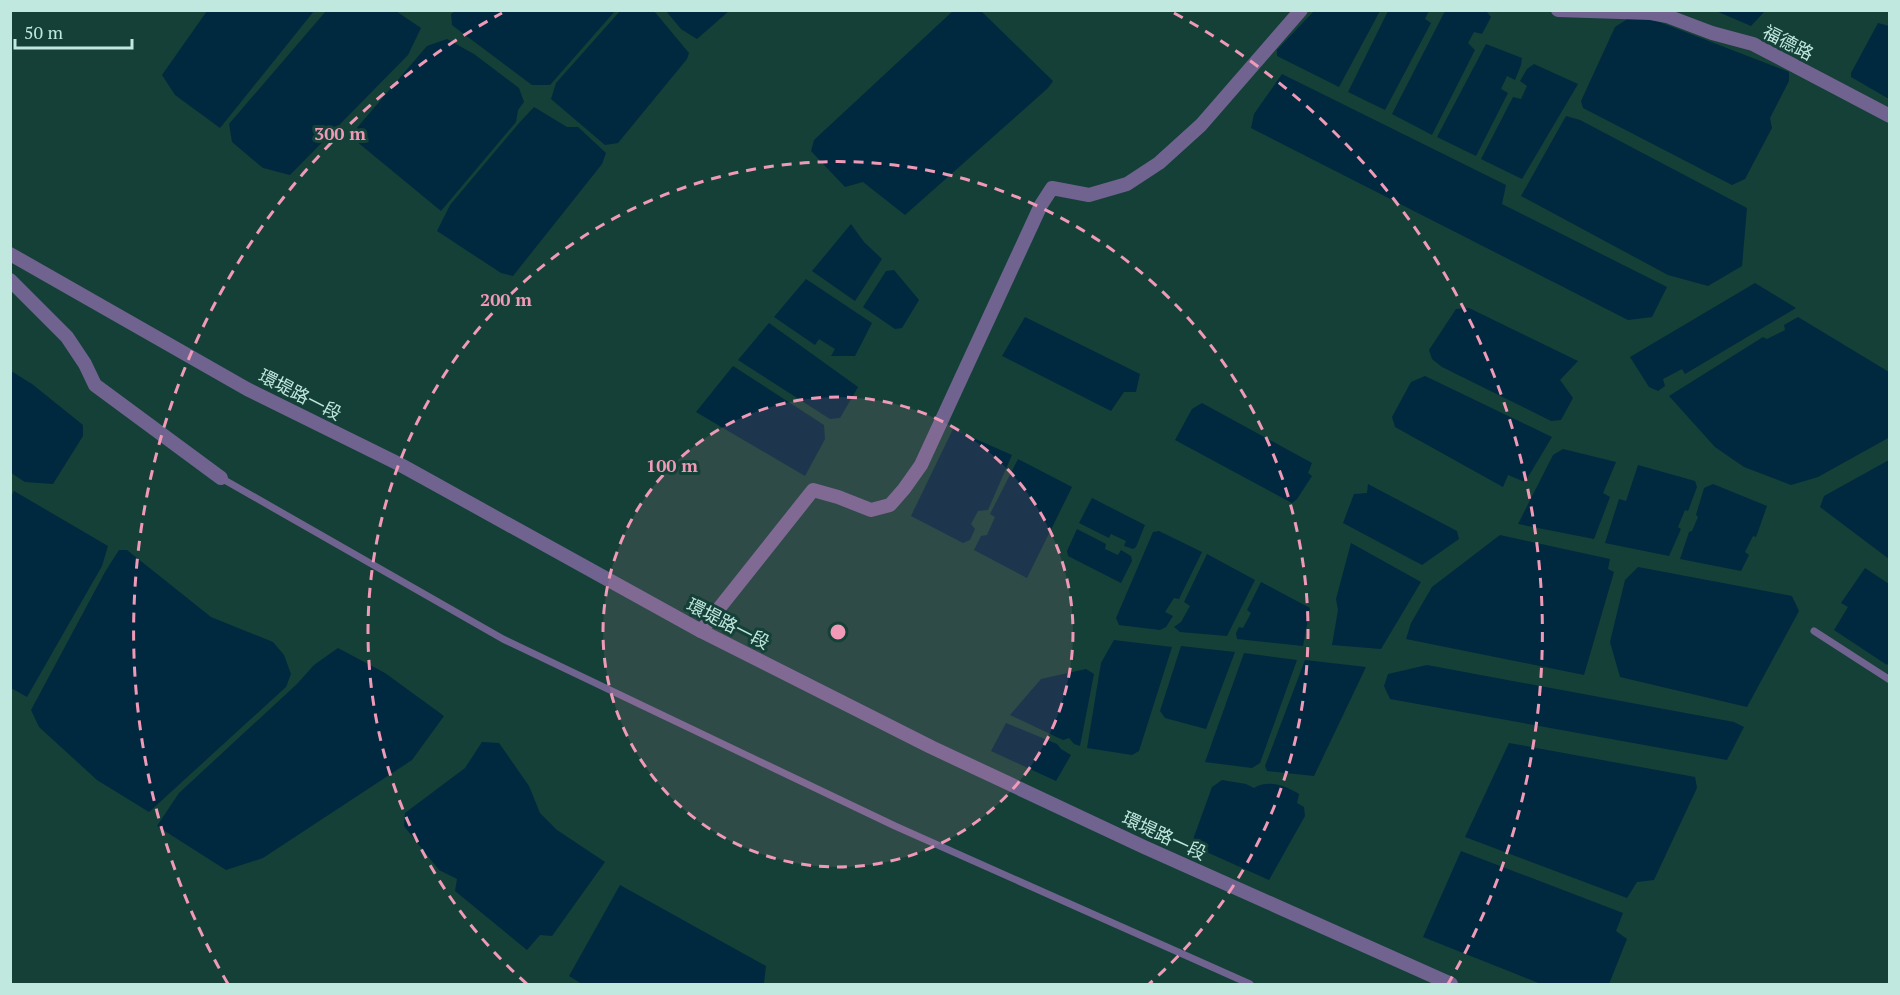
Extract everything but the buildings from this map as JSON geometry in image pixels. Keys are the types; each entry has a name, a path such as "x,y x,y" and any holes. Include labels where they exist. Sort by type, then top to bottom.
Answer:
{"street":[{"path":"701,631 813,490 871,510 890,505 904,489 921,465 1041,205 1052,188 1089,195 1127,184 1159,163 1201,125 1301,10"},
{"name":"福德路","path":"1558,10 1651,13 1667,16 1712,33 1753,44 1890,116"},
{"name":"環堤路一段","path":"10,254 247,389 399,464 701,631 963,762 1155,852 1451,984"},
{"path":"10,279 67,337 85,364 95,385 221,478"}],"lane":[{"path":"221,478 503,639 895,826 1250,984"},
{"path":"1814,631 1890,680"}],"water":[{"path":"621,10 654,11 689,53 687,59 618,143 605,145 551,99 556,83"},
{"path":"954,10 981,11 1053,81 1048,88 905,215 863,182 845,187 811,151 814,140"},
{"path":"1482,10 1491,17 1482,34 1474,32 1468,43 1475,50 1432,135 1392,114 1445,11"},
{"path":"207,11 314,11 220,128 175,95 162,75"},
{"path":"326,11 396,11 421,28 408,55 290,175 263,168 232,142 229,124"},
{"path":"455,11 615,11 550,85 532,85 452,25 451,14"},
{"path":"666,11 729,11 697,39 681,29"},
{"path":"1314,11 1380,11 1339,87 1277,56 1277,50"},
{"path":"1388,11 1429,11 1425,19 1431,23 1385,110 1348,92"},
{"path":"1716,11 1765,11 1751,26"},
{"path":"1629,18 1654,20 1789,72 1789,81 1770,118 1772,128 1745,179 1732,185 1583,108 1581,101 1615,27"},
{"path":"1878,23 1889,26 1889,99 1851,77"},
{"path":"447,39 474,54 519,88 524,102 518,110 516,122 441,211 350,136 427,46"},
{"path":"1486,44 1522,58 1515,80 1507,76 1501,89 1508,93 1476,156 1437,137"},
{"path":"1534,64 1578,84 1522,179 1481,159 1513,97 1521,99 1527,86 1520,81 1527,69"},
{"path":"1282,74 1506,185 1502,204 1667,287 1652,317 1628,320 1251,128 1254,114"},
{"path":"534,107 567,127 578,127 606,153 602,164 513,276 501,273 437,231 450,205"},
{"path":"1566,116 1580,120 1747,208 1742,266 1708,286 1668,275 1521,196"},
{"path":"851,224 864,242 882,259 855,301 812,271"},
{"path":"894,270 919,300 902,328 895,329 863,307 886,271"},
{"path":"806,279 872,323 855,356 831,356 835,349 819,339 815,345 774,317"},
{"path":"1755,283 1796,308 1685,374 1682,369 1663,379 1665,386 1658,391 1649,387 1630,357"},
{"path":"1469,308 1578,361 1560,380 1573,398 1561,420 1551,421 1442,367 1432,359 1429,350 1456,309"},
{"path":"1025,317 1140,374 1136,392 1124,392 1111,411 1002,356"},
{"path":"1798,317 1889,372 1890,437 1818,477 1791,485 1744,467 1715,447 1669,396 1763,337 1767,339 1785,330 1784,325"},
{"path":"769,323 858,387 840,418 830,419 738,360"},
{"path":"733,366 824,425 825,439 805,476 696,412"},
{"path":"11,371 32,384 83,425 83,436 53,484 25,482 11,473"},
{"path":"1425,376 1552,437 1525,482 1508,475 1503,487 1395,427 1392,417 1411,382"},
{"path":"1202,403 1312,463 1308,473 1312,476 1297,499 1292,503 1175,440 1192,409"},
{"path":"953,429 1012,455 988,510 978,511 971,524 975,529 970,540 963,543 911,516"},
{"path":"1563,449 1616,462 1603,493 1610,497 1594,539 1518,524 1553,455"},
{"path":"1018,459 1072,487 1027,578 974,550 981,536 987,535 995,517 990,514"},
{"path":"1889,460 1889,559 1820,507 1824,496"},
{"path":"1638,465 1695,481 1697,487 1688,511 1685,510 1678,527 1681,529 1669,556 1605,543 1619,499 1626,501"},
{"path":"1368,484 1457,531 1459,539 1422,565 1343,523 1354,494 1367,493"},
{"path":"1713,484 1767,506 1756,537 1753,536 1745,552 1749,555 1741,571 1680,559 1689,532 1692,531 1698,517 1696,515 1704,488"},
{"path":"14,491 108,546 102,566 27,697 11,688 10,498"},
{"path":"1092,498 1145,525 1136,547 1133,549 1124,546 1126,541 1111,534 1109,538 1079,523"},
{"path":"1077,529 1106,544 1105,549 1118,555 1121,550 1131,556 1132,561 1121,583 1068,556 1067,551"},
{"path":"1159,531 1202,552 1179,599 1174,598 1165,612 1173,616 1166,627 1160,630 1119,625 1116,618 1153,532"},
{"path":"1500,535 1610,559 1608,569 1614,572 1584,675 1406,639 1411,623 1432,587"},
{"path":"1351,543 1421,582 1381,649 1332,645 1338,610 1336,599"},
{"path":"119,550 127,550 211,617 273,642 284,655 291,674 286,687 149,812 97,780 39,727 31,710"},
{"path":"1207,554 1255,580 1227,636 1180,632 1174,627 1181,622 1190,606 1184,602"},
{"path":"1638,567 1792,596 1799,611 1747,707 1620,677 1610,642 1625,580"},
{"path":"1865,568 1889,584 1890,661 1887,665 1834,630 1848,607 1841,603"},
{"path":"1261,582 1310,608 1303,646 1237,639 1236,633 1239,627 1243,628 1251,613 1247,610"},
{"path":"1114,640 1172,647 1139,751 1132,755 1087,748 1101,663"},
{"path":"1181,646 1235,652 1206,729 1165,718 1160,711"},
{"path":"338,648 385,673 444,716 412,760 263,858 226,870 157,826 179,793 297,684 314,665"},
{"path":"1244,653 1297,660 1260,763 1252,768 1205,762"},
{"path":"1305,660 1366,667 1314,776 1267,771 1265,766"},
{"path":"1427,665 1734,722 1744,727 1727,760 1390,699 1384,686 1388,674"},
{"path":"1086,669 1094,674 1080,746 1074,744 1069,738 1063,740 1010,715 1041,679"},
{"path":"1006,723 1057,744 1071,755 1056,781 991,751"},
{"path":"482,742 499,743 529,786 540,813 557,830 605,862 552,936 540,935 527,950 455,891 457,879 439,870 404,826 405,813 465,768"},
{"path":"1509,743 1695,777 1697,788 1654,880 1637,882 1627,898 1465,837"},
{"path":"1222,780 1246,784 1254,788 1265,784 1277,785 1299,794 1297,803 1304,807 1305,816 1269,880 1191,845 1212,787"},
{"path":"1461,851 1623,913 1616,931 1627,939 1609,984 1541,984 1423,937"},
{"path":"620,885 766,966 764,983 766,984 582,984 569,976"}]}
